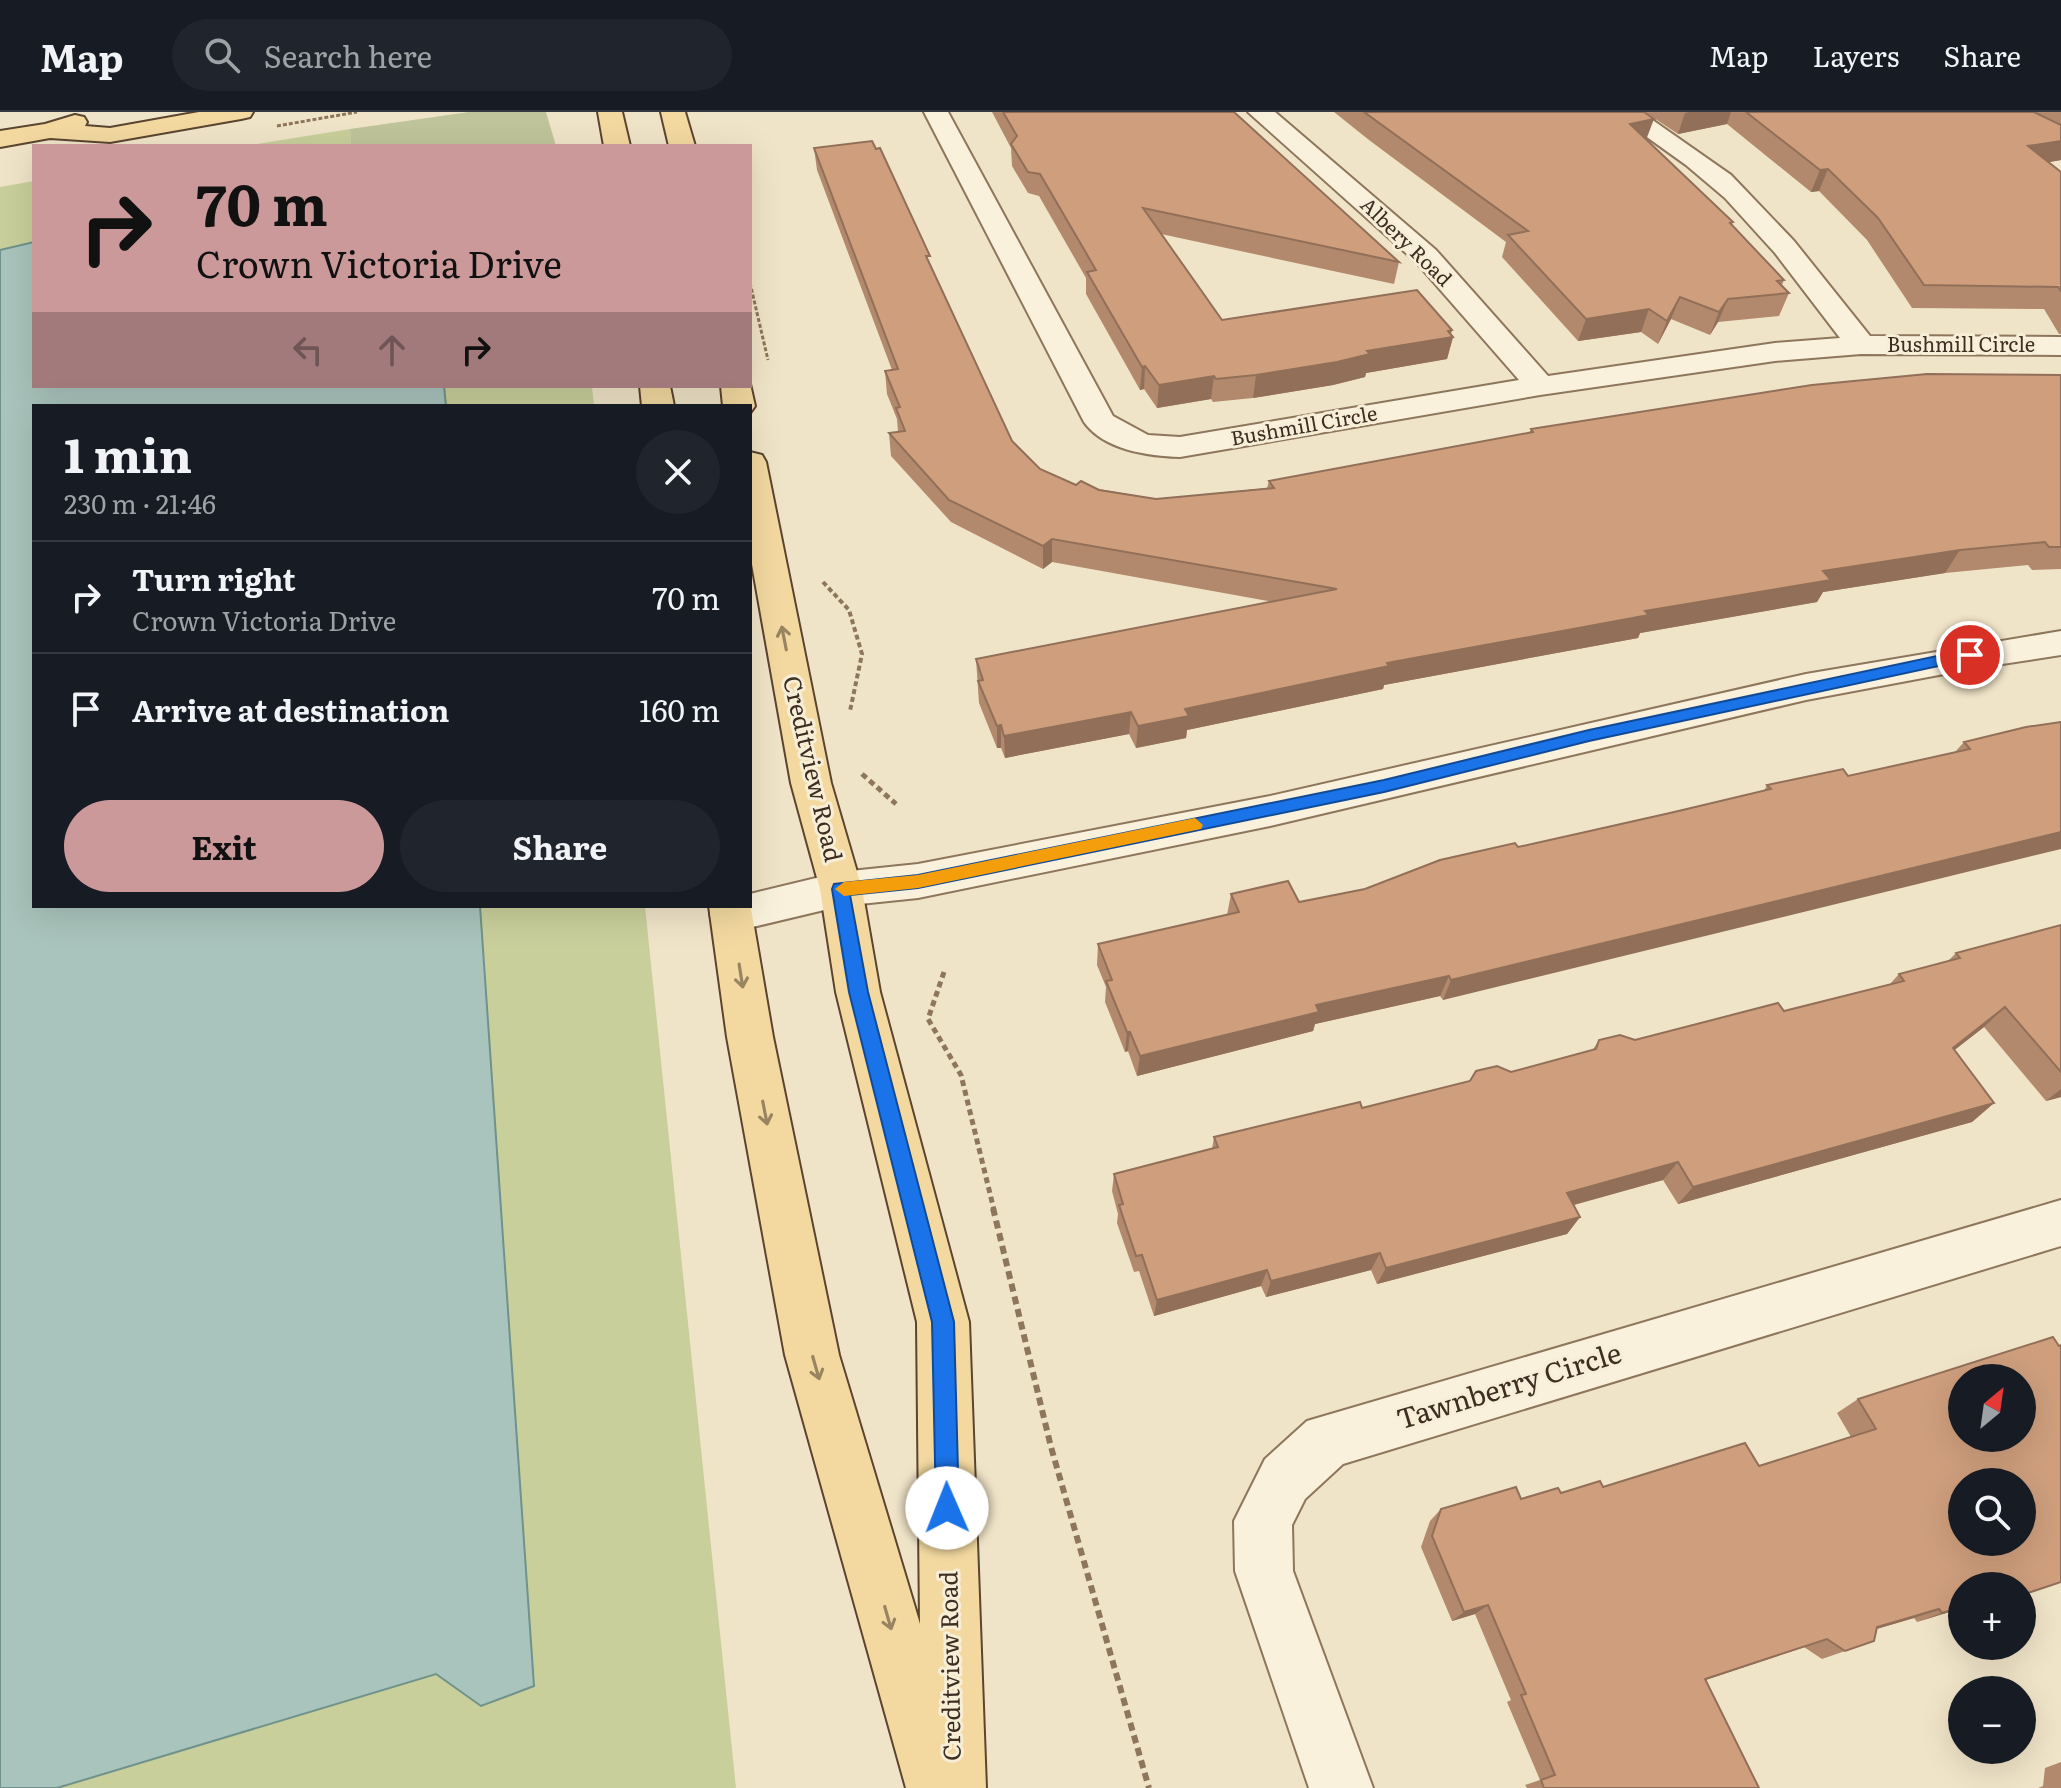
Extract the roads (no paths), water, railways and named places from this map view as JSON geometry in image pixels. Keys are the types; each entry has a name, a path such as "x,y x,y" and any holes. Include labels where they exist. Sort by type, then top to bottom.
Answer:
{"main road":[{"path":"0,139 50,131 104,112"},
{"path":"50,131 110,135 241,112"},
{"path":"610,112 617,144"},
{"path":"673,112 681,144"},
{"name":"Creditview Road","path":"752,473 811,783 841,889 858,992 943,1322 954,1788"},
{"name":"Creditview Road","path":"731,910 750,1037 812,1355 938,1788"}],"street":[{"name":"Bushmill Circle","path":"936,112 1100,422 1120,437 1149,447 1180,447 1697,362 1861,345 2061,346"},
{"name":"Albery Road","path":"1260,112 1426,256 1540,386"},
{"name":"Bushmill Circle","path":"1624,112 1702,165 1733,191 1775,236 1861,345"},
{"path":"752,906 841,889 934,878 1384,786 1589,735 1836,682 1970,655 2061,643"},
{"name":"Tawnberry Circle","path":"1341,1788 1264,1571 1263,1521 1285,1479 1327,1441 2061,1223"}],"water":[{"path":"32,242 32,388 444,388 446,404 32,404 32,908 480,908 534,1686 481,1706 436,1674 57,1788 0,1788 0,250"}]}
